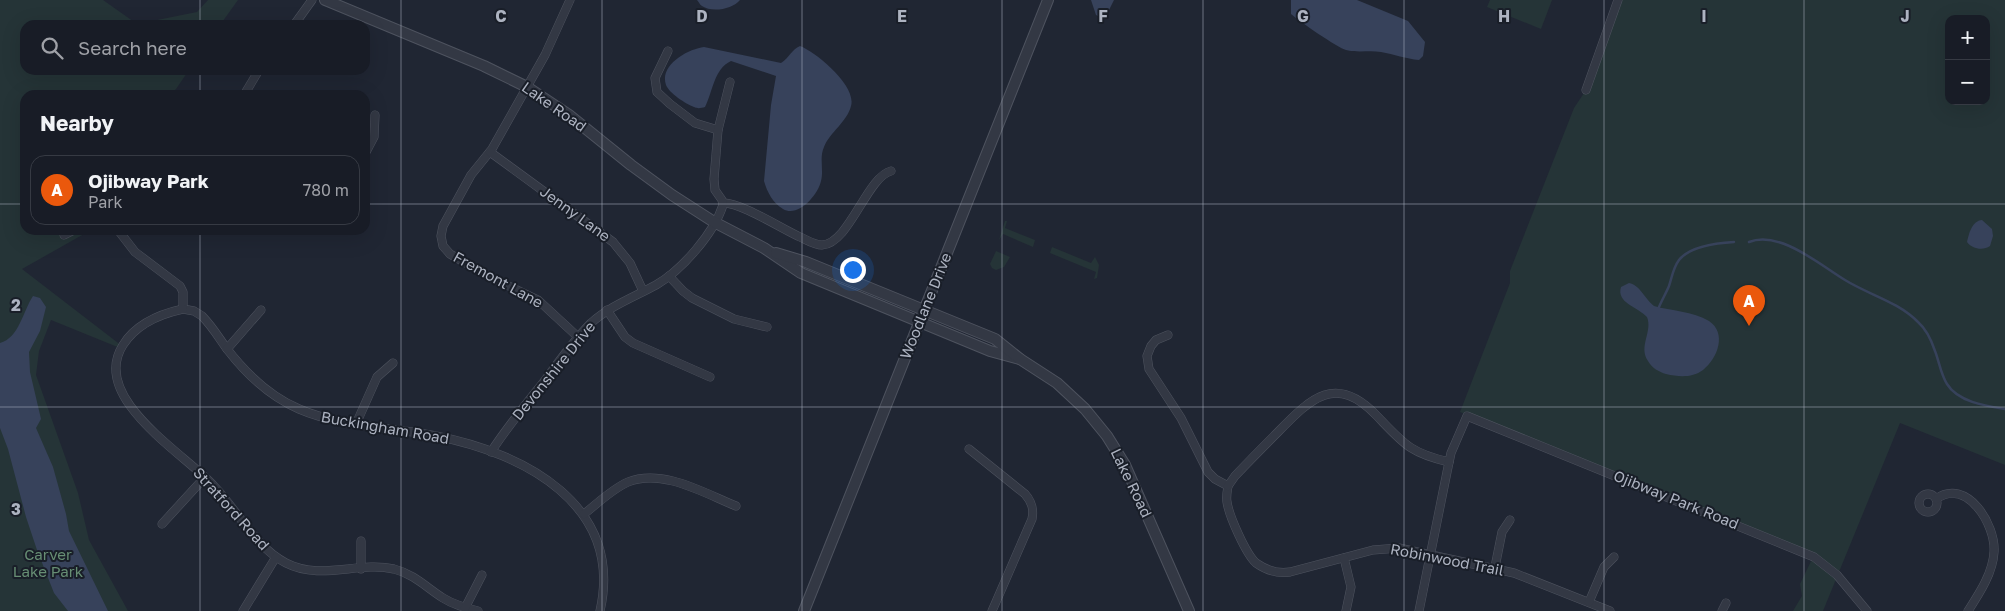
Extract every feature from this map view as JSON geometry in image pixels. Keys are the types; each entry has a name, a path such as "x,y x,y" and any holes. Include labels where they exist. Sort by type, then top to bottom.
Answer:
{"street":[{"path":"298,20 312,0"},
{"name":"Lake Road","path":"325,0 484,66 526,87 569,115 650,180 714,222 764,248 801,274 990,351 1020,359"},
{"name":"Fremont Lane","path":"570,0 550,46 490,152 471,174 443,226 441,236 443,246 453,256 538,300 578,337"},
{"name":"Woodlane Drive","path":"804,611 1048,0"},
{"path":"1586,90 1618,0"},
{"path":"668,51 655,78 658,93 695,123 718,130"},
{"path":"247,90 256,75"},
{"path":"730,82 718,130 714,184 715,190 723,203 738,205 804,239 813,243 824,244 832,240 847,225 877,180 891,171"},
{"path":"370,145 374,137 375,115"},
{"name":"Jenny Lane","path":"490,152 613,242 630,263 643,291"},
{"name":"Devonshire Drive","path":"491,452 578,337 607,310 669,276 690,257 714,222 723,203"},
{"path":"122,235 135,252 180,286 183,292 183,309"},
{"name":"Lake Road","path":"764,248 806,262 995,339 1070,394 1107,436 1125,464 1188,611"},
{"path":"669,276 692,298 734,319 767,327"},
{"name":"Buckingham Road","path":"183,309 202,316 252,378 281,400 311,414 356,424 443,438 491,452 522,466 560,489 584,514 595,537 603,567 604,581 600,611"},
{"name":"Stratford Road","path":"183,309 155,318 140,326 128,337 120,348 116,368 122,392 140,420 205,477 226,499 266,549 296,568 308,571 324,572 383,568 405,572 447,600 465,608 478,611"},
{"path":"227,349 262,310"},
{"path":"607,310 625,337 632,343 710,377"},
{"path":"1168,335 1156,340 1151,346 1147,359 1149,369 1184,423 1208,472 1215,479 1228,486 1235,476 1300,409 1315,398 1332,394 1345,394 1363,402 1400,440 1415,452 1449,462 1419,611"},
{"path":"356,424 377,376 393,363"},
{"name":"Ojibway Park Road","path":"1449,462 1467,416 1814,557 1837,575 1867,611"},
{"path":"969,449 1025,494 1029,498 1033,509 1032,519 992,611"},
{"path":"162,524 205,477"},
{"path":"584,514 628,482 650,477 673,481 736,506"},
{"name":"Robinwood Trail","path":"1228,486 1226,498 1228,508 1250,555 1262,567 1273,572 1290,572 1373,550 1388,548 1495,567 1610,611"},
{"path":"1936,499 1943,494 1949,493 1959,495 1971,501 1985,516 1993,534 1994,553 1992,564 1985,582 1968,611"},
{"path":"1495,567 1502,532 1510,520"},
{"path":"361,541 362,569"},
{"path":"243,611 276,557"},
{"path":"1589,602 1604,567 1614,557"},
{"path":"1344,558 1351,587 1346,611"},
{"path":"465,608 482,575"},
{"path":"1722,611 1726,603"}],"green space":[{"name":"Carver Lake Park","path":"0,0 103,0 131,20 20,20 20,75 186,75 175,90 20,90 20,235 82,235 22,269 122,346 120,348 51,320 39,351 36,375 78,493 89,540 128,611 0,611"},
{"name":"Carver Lake Park","path":"208,0 238,0 224,20 157,20 197,12"},
{"path":"1490,0 1552,0 1541,29 1487,7"},
{"path":"1618,0 2005,0 2005,465 1900,423 1823,611 1793,611 1802,596 1800,584 1813,557 1460,412 1510,283 1510,271 1574,108 1586,90"},
{"path":"1005,221 1007,221 1005,228 1035,240 1033,247 1003,234 999,240"},
{"path":"1052,247 1091,263 1095,257 1099,265 1097,278 1094,279 1096,272 1050,253"},
{"path":"996,251 1010,257 1004,267 996,270 990,264"}],"water":[{"path":"697,0 740,0 733,6 717,10 701,6"},
{"path":"1091,0 1114,0 1107,14 1102,18 1096,15"},
{"path":"1291,0 1357,0 1408,21 1425,42 1423,56 1419,60 1381,52 1346,50 1318,34 1291,14"},
{"path":"800,46 825,62 842,80 848,89 851,106 846,117 824,147 822,177 816,193 801,208 789,211 779,207 773,200 764,181 771,105 776,76 731,61 717,75 705,107 699,108 691,106 674,95 666,85 665,78 667,71 676,59 697,48 704,47 781,63"},
{"path":"1982,220 1992,229 1993,236 1990,246 1978,248 1967,242 1973,225"},
{"path":"1629,283 1636,286 1654,306 1696,315 1715,326 1718,332 1718,346 1713,359 1703,370 1690,376 1676,376 1661,372 1652,366 1644,350 1648,328 1647,317 1625,301 1620,292 1621,287"},
{"path":"33,296 40,298 46,307 40,331 29,352 30,372 41,419 36,428 53,467 69,531 108,611 68,611 54,593 26,517 8,449 0,428 0,343 12,336"}],"waterway":[{"path":"1749,242 1761,240 1774,241 1786,245 1812,258 1845,280 1901,309 1918,322 1926,332 1934,347 1943,376 1952,390 1973,402 2005,409"},
{"path":"1659,307 1669,286 1675,266 1684,255 1704,246 1734,242"}],"place":[{"name":"Ojibway Park","path":"1749,326"}]}
